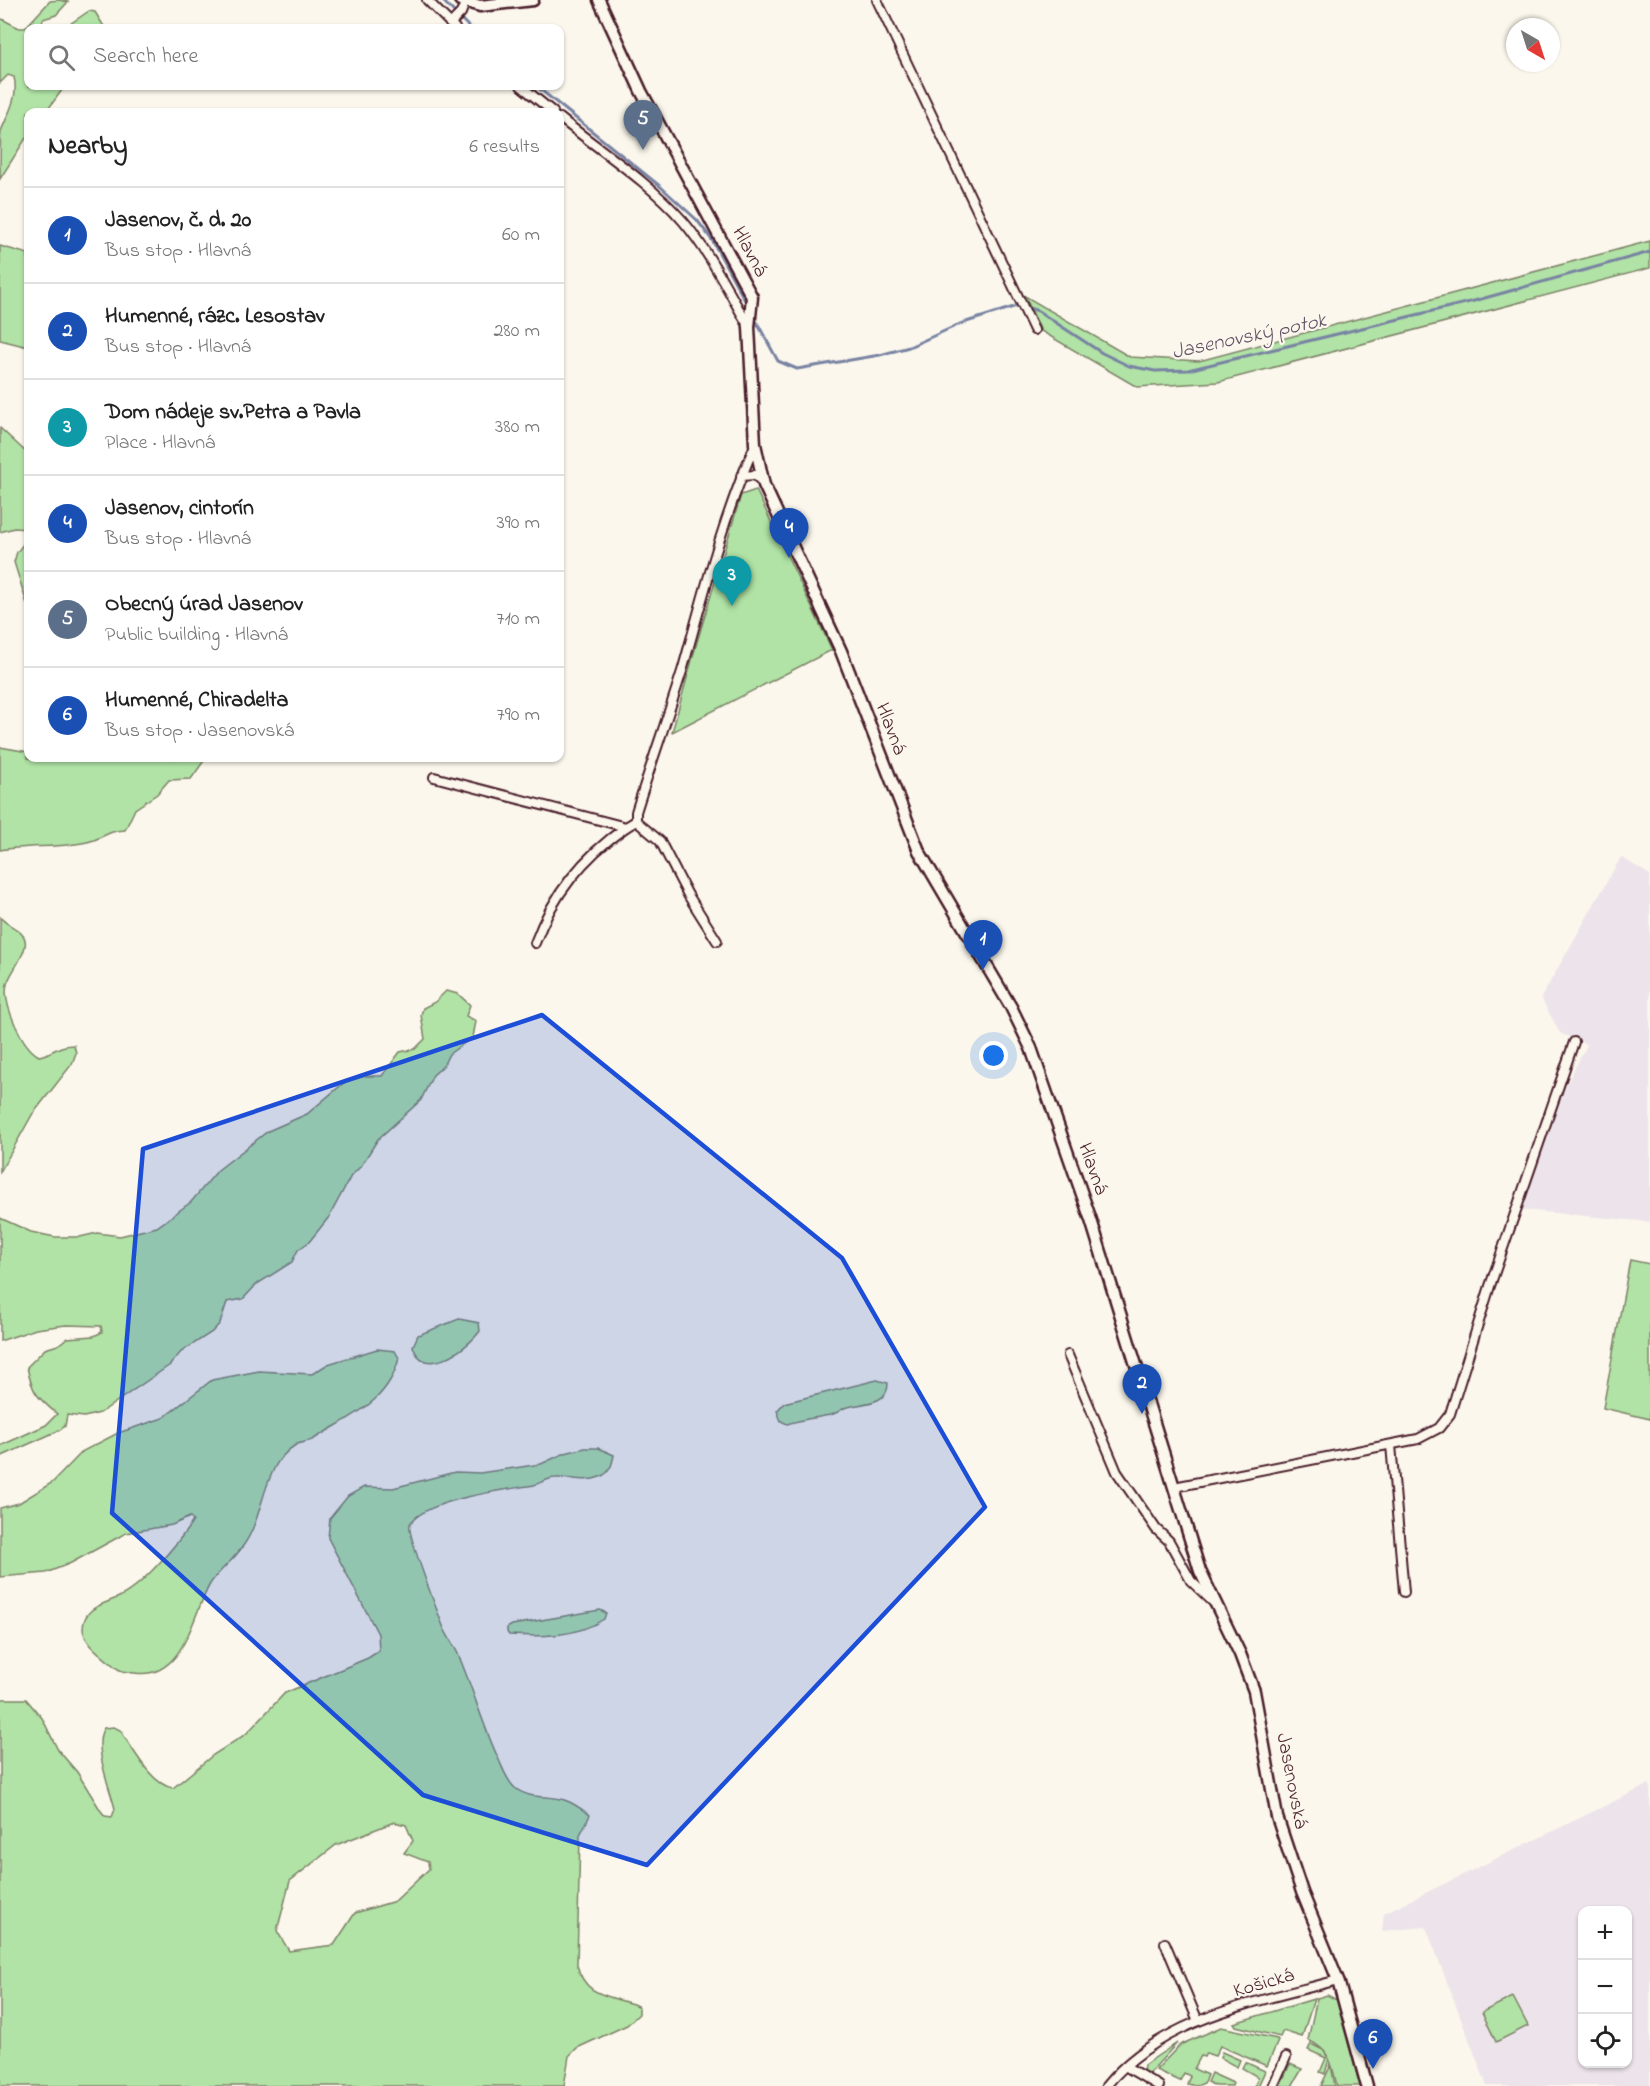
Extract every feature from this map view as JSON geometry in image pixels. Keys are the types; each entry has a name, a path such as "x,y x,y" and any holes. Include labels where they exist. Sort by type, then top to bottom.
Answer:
{"street":[{"path":"427,0 453,24 462,5 480,6 533,0"},
{"name":"Hlavná","path":"599,0 641,91 748,285 752,301 749,323 755,444 764,485 841,651 919,851 1011,1007 1031,1048 1098,1241 1169,1472"},
{"path":"877,0 1034,330"},
{"path":"526,90 548,108"},
{"path":"564,121 647,186 684,222 749,323"},
{"path":"535,943 545,916 568,880 598,846 636,821 641,796 741,476 755,444"},
{"path":"741,476 755,475 764,485"},
{"path":"434,777 626,827"},
{"path":"636,821 660,841 717,941"},
{"path":"1174,1486 1418,1440 1439,1428 1450,1414 1490,1286 1574,1042"},
{"path":"1068,1355 1117,1472 1156,1529 1169,1541 1191,1581 1215,1604"},
{"path":"1391,1445 1404,1592"},
{"name":"Jasenovská","path":"1169,1472 1200,1571 1249,1675 1258,1706 1280,1828 1302,1892 1338,1980 1367,2086"},
{"path":"1165,1943 1198,2021"},
{"name":"Košická","path":"1106,2086 1125,2066 1158,2043 1198,2021 1338,1980"},
{"path":"1273,2086 1286,2057"},
{"path":"1125,2066 1159,2086"}],"highlighted area":[{"path":"542,1015 842,1258 985,1507 647,1865 423,1795 112,1513 143,1149"}],"shaded area":[{"path":"1621,857 1650,875 1650,1222 1522,1210 1560,1096 1587,1045 1560,1033 1541,998"},
{"path":"1650,1784 1650,2086 1487,2086 1426,1927 1382,1931 1384,1913"}],"green space":[{"path":"50,1 68,2 56,15 43,19 42,24 29,24"},
{"path":"89,11 95,12 102,24 70,24"},
{"path":"0,18 19,28 24,28 24,90 62,90 49,108 24,108 24,141 0,179 1,131 12,105 15,84 14,77 8,75 0,83"},
{"path":"1650,241 1650,268 1218,382 1137,387 1041,331 1025,296 1130,357 1199,361"},
{"path":"0,246 24,253 24,346 0,340"},
{"path":"0,428 24,450 24,529 14,528 0,532"},
{"path":"756,490 832,650 672,732 741,495"},
{"path":"24,543 24,594 14,562 17,552"},
{"path":"0,747 24,751 24,762 203,762 191,779 169,780 157,794 135,809 125,830 112,832 84,843 0,850"},
{"path":"0,917 22,934 25,942 25,948 9,979 6,992 10,1013 20,1034 26,1044 39,1056 68,1045 74,1045 76,1053 72,1064 32,1115 0,1172"},
{"path":"446,991 458,994 470,1005 466,1016 476,1021 473,1037 449,1054 443,1066 433,1075 421,1100 378,1139 361,1166 351,1176 329,1217 309,1242 298,1250 292,1262 257,1284 243,1299 227,1302 220,1323 212,1332 181,1352 170,1365 100,1413 84,1417 67,1415 65,1426 60,1430 0,1457 0,1446 46,1425 57,1414 37,1394 31,1383 27,1367 45,1349 58,1345 67,1338 94,1336 102,1332 101,1326 66,1325 36,1329 0,1341 0,1218 31,1232 55,1237 80,1237 97,1233 120,1236 157,1227 191,1202 218,1170 268,1131 307,1114 346,1081 365,1076 382,1076 400,1052 415,1049 425,1039 421,1015 423,1008 435,1002"},
{"path":"1630,1260 1650,1264 1650,1419 1603,1408"},
{"path":"459,1319 479,1323 480,1331 456,1353 445,1358 426,1361 418,1356 413,1346 418,1335"},
{"path":"377,1349 395,1351 399,1358 394,1374 386,1387 365,1408 312,1440 297,1444 280,1460 269,1480 248,1537 239,1551 210,1584 184,1643 176,1656 165,1666 152,1672 135,1673 119,1669 95,1650 87,1640 83,1629 84,1621 96,1607 121,1596 140,1583 187,1530 193,1521 190,1517 172,1525 126,1533 71,1563 46,1573 0,1577 0,1508 19,1503 53,1482 83,1451 118,1433 163,1418 212,1380 259,1371 312,1374 328,1364"},
{"path":"877,1380 888,1383 887,1390 884,1395 873,1402 787,1424 781,1421 777,1411 784,1403"},
{"path":"585,1448 598,1448 614,1455 610,1468 600,1477 583,1480 552,1478 534,1485 448,1502 418,1515 410,1524 410,1530 443,1626 458,1654 507,1778 521,1792 567,1801 590,1815 580,1835 577,1965 585,1983 591,1989 639,2007 639,2014 627,2025 577,2048 569,2056 564,2086 0,2086 0,1699 26,1699 42,1718 58,1750 77,1772 101,1811 105,1816 112,1817 115,1809 106,1779 100,1745 104,1728 114,1727 120,1730 150,1773 157,1780 173,1788 213,1755 246,1734 285,1693 368,1658 379,1651 378,1634 328,1538 330,1518 348,1496 364,1487 393,1488 455,1472 480,1473 541,1464 565,1453","holes":["394,1822 406,1825 413,1841 404,1853 428,1862 429,1869 395,1901 355,1913 334,1945 289,1951 277,1931 290,1881 336,1845"]},
{"path":"600,1610 606,1613 604,1619 571,1632 534,1636 509,1635 507,1632 507,1628 512,1625"},
{"path":"1327,1995 1337,2000 1360,2086 1337,2086 1326,2053 1308,2040 1317,1998"},
{"path":"1513,1997 1528,2026 1496,2042 1482,2012"},
{"path":"1314,1999 1302,2037 1283,2031 1280,2037 1236,2026 1234,2023"},
{"path":"1221,2027 1277,2039 1267,2066 1220,2046 1215,2056 1206,2053 1204,2057 1201,2056 1194,2069 1207,2075 1204,2083 1197,2086 1187,2084 1190,2076 1184,2073 1180,2081 1156,2070 1180,2045"},
{"path":"1177,2043 1147,2076 1143,2073 1144,2065"},
{"path":"1311,2044 1323,2050 1329,2059 1325,2074 1320,2072 1326,2058 1308,2050"},
{"path":"1222,2052 1240,2060 1237,2067 1220,2058"},
{"path":"1245,2062 1265,2071 1258,2086 1255,2086 1258,2077 1242,2068"},
{"path":"1290,2064 1302,2069 1292,2086 1280,2086"},
{"path":"1331,2065 1335,2086 1321,2086"},
{"path":"1211,2073 1233,2083 1232,2086 1216,2086 1207,2082"}],"waterway":[{"name":"Jasenovský potok","path":"442,0 466,24"},
{"name":"Jasenovský potok","path":"541,90 563,108"},
{"name":"Jasenovský potok","path":"564,109 661,187 697,220 712,240 748,306"},
{"name":"Jasenovský potok","path":"754,317 778,361 797,369 880,355 909,347 960,324 1020,305 1038,311 1102,353 1129,366 1155,371 1188,370 1474,301 1650,252"}],"place":[{"name":"Obecný úrad Jasenov","path":"643,150"},
{"name":"Jasenov, cintorín","path":"789,558"},
{"name":"Dom nádeje sv.Petra a Pavla","path":"732,606"},
{"name":"Jasenov, č. d. 20","path":"983,970"},
{"name":"Humenné, rázc. Lesostav","path":"1142,1414"},
{"name":"Humenné, Chiradelta","path":"1373,2069"}]}
